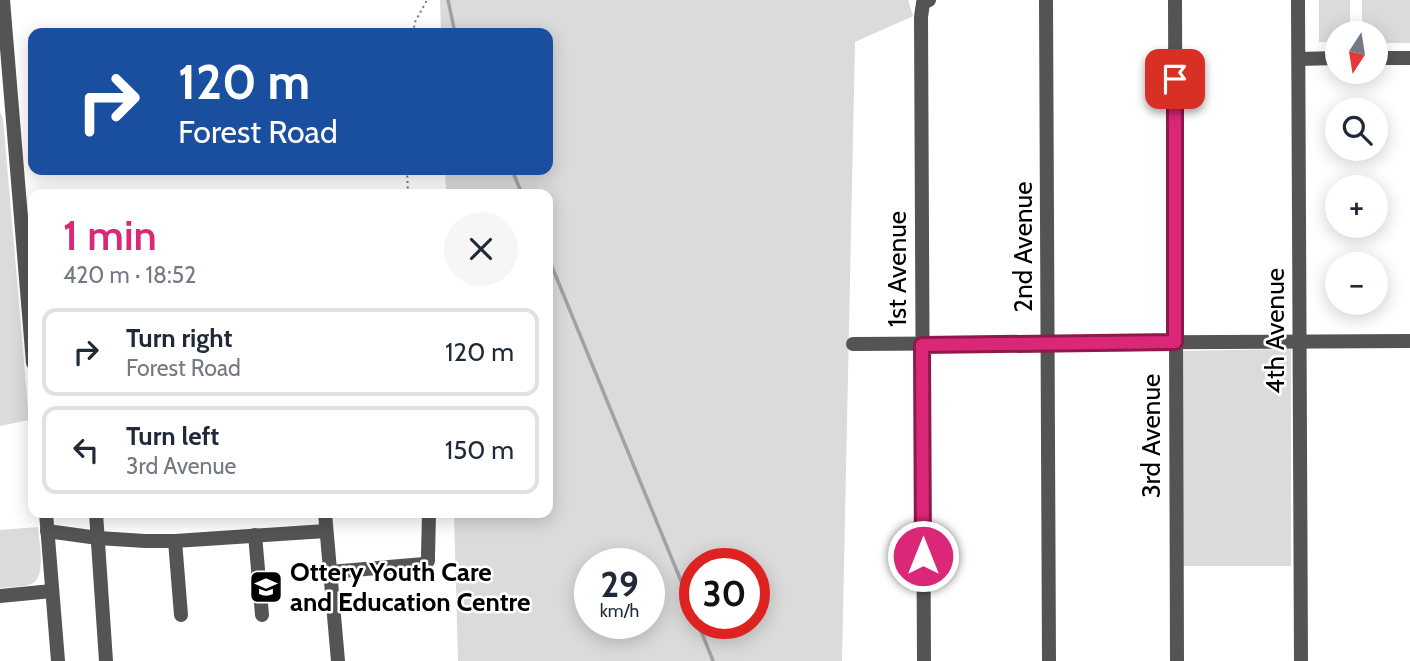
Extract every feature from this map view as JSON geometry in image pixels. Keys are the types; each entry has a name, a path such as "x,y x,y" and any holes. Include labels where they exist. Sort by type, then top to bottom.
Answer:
{"street":[{"path":"3,0 6,96 28,314"},
{"name":"2nd Avenue","path":"1046,0 1049,661"},
{"name":"3rd Avenue","path":"1175,0 1177,661"},
{"name":"4th Avenue","path":"1298,0 1301,661"},
{"name":"1st Avenue","path":"924,661 921,17 926,2"},
{"path":"1298,59 1325,58"},
{"path":"1388,58 1410,58"},
{"path":"853,344 1410,341"},
{"path":"46,518 58,661"},
{"path":"96,518 106,661"},
{"path":"325,518 338,661"},
{"path":"330,572 424,564 428,561 429,518"},
{"path":"47,531 145,541 326,531"},
{"path":"255,535 262,615"},
{"path":"175,541 181,615"},
{"path":"0,596 52,591"}],"path":[{"path":"413,28 427,0"}],"shaded area":[{"path":"440,0 908,0 913,16 855,42 842,661 458,661 454,518 553,518 553,189 446,189 445,175 553,175 553,28 441,28"},
{"path":"1319,0 1350,0 1350,21 1325,21 1325,42 1319,42"},
{"path":"1362,0 1410,0 1410,43 1388,43 1388,21 1362,21"},
{"path":"0,112 3,118 28,420 0,426"},
{"path":"1291,349 1291,566 1183,566 1182,351"},
{"path":"38,527 41,560 39,576 29,585 0,588 0,530"}],"waterway":[{"path":"448,0 454,28"},
{"path":"514,175 520,189"},
{"path":"553,269 679,576"},
{"path":"704,639 713,661"}],"place":[{"name":"Ottery Youth Care and Education Centre","path":"266,587"}],"route":[{"path":"923,556 922,345 1175,342 1175,79"}]}
